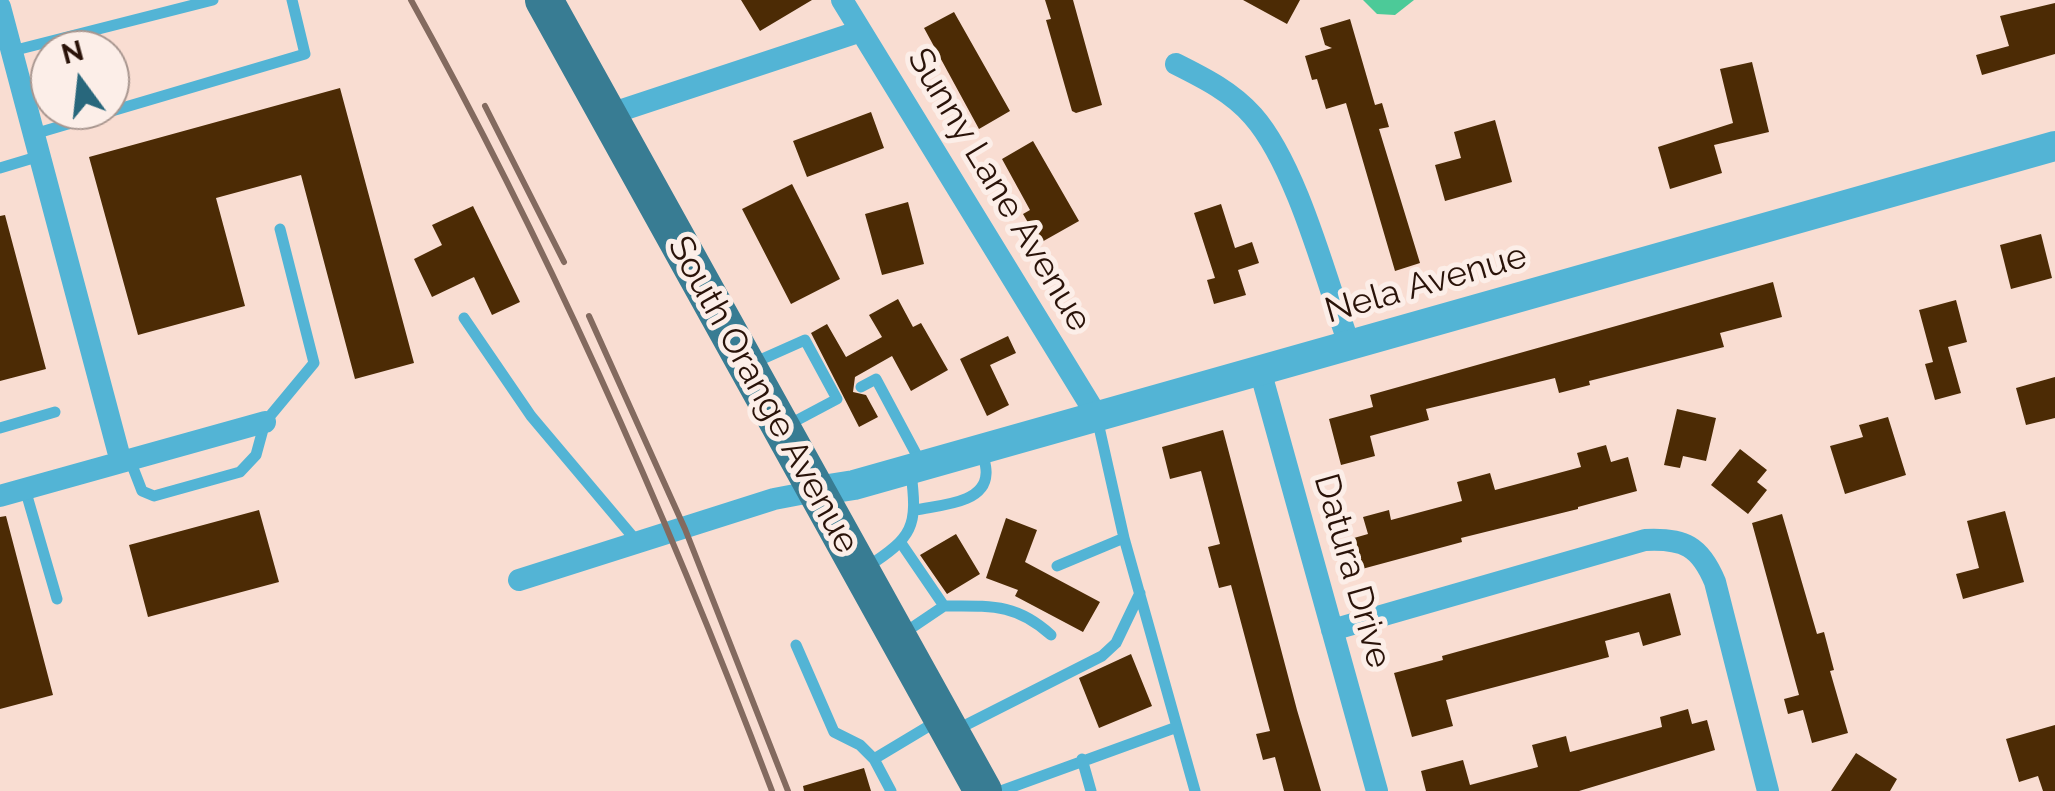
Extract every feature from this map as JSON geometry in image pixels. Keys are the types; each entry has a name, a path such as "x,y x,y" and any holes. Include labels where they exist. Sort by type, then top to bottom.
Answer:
{"main road":[{"name":"South Orange Avenue","path":"544,0 983,791"}],"street":[{"name":"Sunny Lane Avenue","path":"842,0 1097,416"},
{"path":"1,15 126,461"},
{"path":"607,115 862,31"},
{"path":"1176,64 1228,94 1252,116 1275,148 1302,210 1350,344"},
{"name":"Nela Avenue","path":"816,491 854,485 2055,146"},
{"name":"Datura Drive","path":"1260,370 1377,791"},
{"path":"0,496 265,422"},
{"path":"519,580 774,499 816,491"},
{"path":"1332,630 1646,540 1672,538 1692,547 1707,562 1715,582 1768,791"}],"lane":[{"path":"12,52 213,0"},
{"path":"0,168 37,145 304,54 292,0"},
{"path":"126,461 142,491 154,496 240,472 256,455 265,422 314,363 280,229"},
{"path":"464,318 531,416 639,544"},
{"path":"747,366 805,340 839,398 782,428"},
{"path":"861,387 876,379 916,467 916,510 908,536 861,571"},
{"path":"0,428 55,412"},
{"path":"1097,416 1124,538 1195,791"},
{"path":"916,510 967,499 979,491 987,478 982,448"},
{"path":"25,489 57,598"},
{"path":"1057,566 1124,538"},
{"path":"901,543 944,606"},
{"path":"874,758 1024,696 1102,656 1116,643 1140,593"},
{"path":"897,637 944,606 1003,607 1031,617 1051,635"},
{"path":"796,645 834,732 860,745 874,758 890,791"},
{"path":"1002,791 1177,727"},
{"path":"1082,759 1091,791"}],"shaded area":[{"path":"1363,0 1414,0 1395,15 1377,14"}],"building":[{"path":"741,0 812,0 760,31"},
{"path":"1045,0 1073,0 1102,105 1072,111 1046,20 1051,19"},
{"path":"1243,0 1300,0 1287,24"},
{"path":"2055,3 2055,54 1982,75 1976,55 2009,46 2000,16"},
{"path":"954,12 1010,111 979,129 924,28"},
{"path":"1350,19 1375,105 1382,103 1389,127 1379,129 1420,263 1395,271 1346,103 1326,109 1305,56 1332,48 1325,45 1320,28"},
{"path":"1752,62 1769,132 1714,145 1722,173 1670,189 1658,147 1733,123 1720,69"},
{"path":"340,88 414,363 355,379 301,175 216,198 245,306 138,335 89,157"},
{"path":"871,112 884,148 807,177 793,141"},
{"path":"1495,120 1512,182 1445,201 1435,165 1461,158 1454,132"},
{"path":"1033,141 1079,221 1040,243 1023,214 1030,210 1002,159"},
{"path":"792,184 840,279 791,304 742,209"},
{"path":"908,202 924,264 882,275 865,214"},
{"path":"1221,204 1235,248 1252,242 1259,263 1238,270 1246,295 1214,304 1207,280 1215,278 1194,213"},
{"path":"473,206 520,302 492,315 474,277 432,297 414,259 442,245 432,225"},
{"path":"5,215 46,369 0,381 0,216"},
{"path":"2041,234 2052,278 2011,289 2000,245"},
{"path":"1773,282 1782,317 1720,333 1724,347 1589,381 1590,385 1559,393 1555,378 1426,409 1429,420 1370,436 1375,456 1341,465 1329,419 1373,407 1370,395"},
{"path":"898,299 913,327 921,323 948,370 911,391 892,356 855,377 853,392 866,395 878,417 859,427 811,333 827,324 846,357 882,337 869,315"},
{"path":"1956,300 1967,342 1948,347 1961,393 1935,400 1925,364 1933,362 1919,310"},
{"path":"1008,336 1016,353 990,365 1009,405 987,416 960,359"},
{"path":"2055,377 2055,418 2026,425 2016,388"},
{"path":"1677,409 1716,418 1706,461 1683,456 1680,468 1664,465"},
{"path":"1888,417 1906,475 1845,494 1830,446 1863,437 1859,425"},
{"path":"1223,430 1321,791 1284,791 1275,757 1263,760 1256,734 1270,731 1231,585 1219,588 1208,547 1220,544 1201,471 1170,479 1162,447"},
{"path":"1606,445 1611,462 1628,457 1637,491 1362,569 1354,538 1368,534 1363,517 1389,510 1391,520 1462,501 1457,482 1490,473 1495,490 1581,467 1577,453"},
{"path":"1740,449 1767,470 1757,482 1767,490 1748,514 1711,485"},
{"path":"259,510 279,582 148,617 129,545"},
{"path":"2005,511 2024,582 1963,599 1956,574 1979,568 1967,521"},
{"path":"1782,514 1817,634 1824,632 1834,670 1830,671 1848,733 1812,743 1803,710 1788,714 1784,699 1799,695 1752,523"},
{"path":"6,516 53,695 0,709 0,517"},
{"path":"1006,518 1037,530 1025,562 1100,602 1083,632 1015,596 1018,590 986,578"},
{"path":"956,534 980,574 947,594 920,555"},
{"path":"1670,593 1681,635 1643,646 1639,632 1605,641 1609,657 1446,700 1453,726 1412,737 1394,673"},
{"path":"1131,654 1152,706 1099,728 1079,678"},
{"path":"1688,709 1692,724 1707,720 1715,750 1579,791 1426,791 1421,771 1463,760 1470,785 1538,767 1532,745 1566,736 1570,752 1662,727 1660,717"},
{"path":"2055,725 2055,791 2043,791 2038,776 2019,782 2006,739"},
{"path":"1856,753 1897,779 1890,791 1831,791"},
{"path":"864,768 871,791 804,791 803,786"}],"railway":[{"path":"411,0 512,192 606,389 692,588 772,791"},
{"path":"485,106 564,262"},
{"path":"589,316 685,529 788,791"}]}
